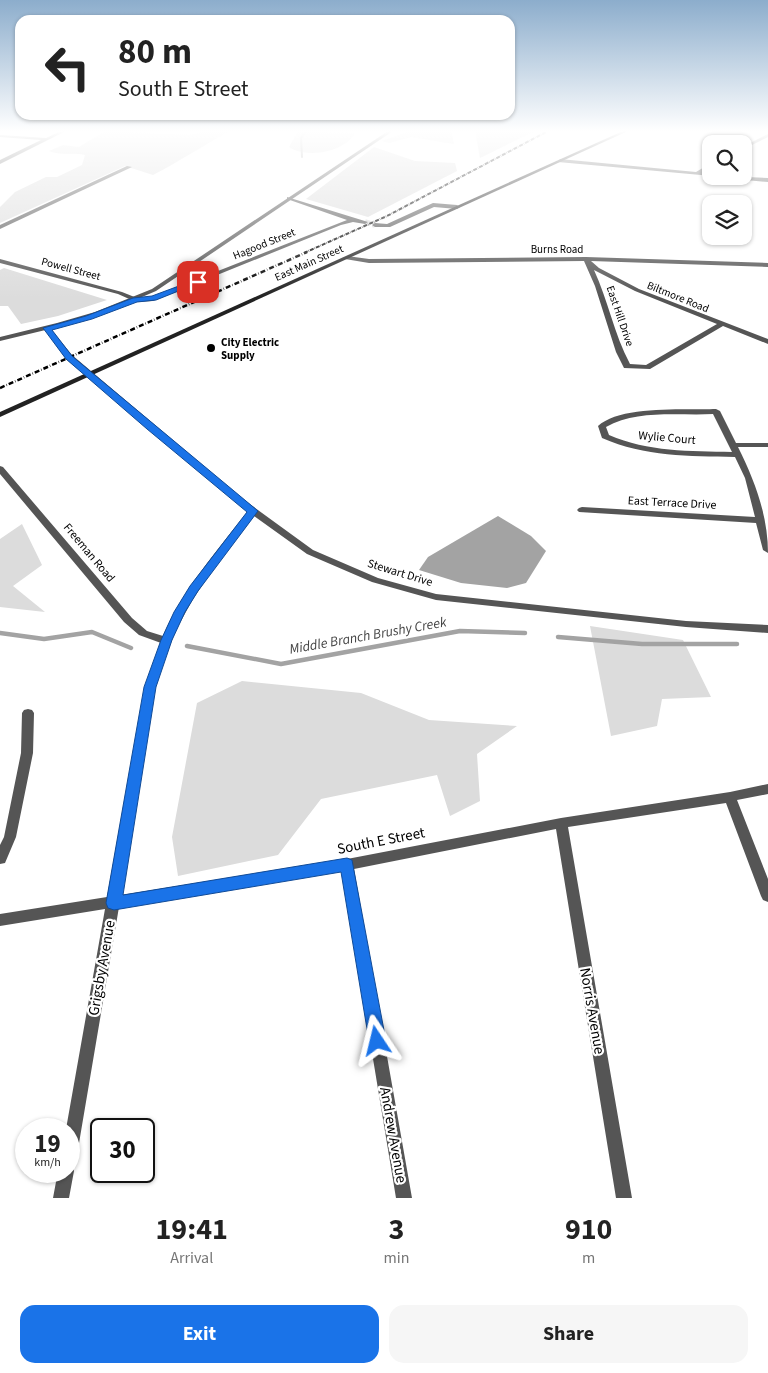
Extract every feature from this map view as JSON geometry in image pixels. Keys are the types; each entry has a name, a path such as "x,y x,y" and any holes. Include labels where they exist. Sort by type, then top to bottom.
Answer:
{"main road":[{"name":"East Main Street","path":"0,415 502,187"}],"street":[{"path":"0,227 88,187"},
{"path":"136,300 168,282 306,187"},
{"path":"289,198 364,222"},
{"path":"375,225 388,226 433,205 457,207"},
{"name":"Hagood Street","path":"0,339 89,317 136,300 153,299 353,220"},
{"name":"Burns Road","path":"347,258 369,261 661,261 764,266"},
{"name":"East Hill Drive","path":"586,260 598,286 620,352 627,366 647,367 720,324"},
{"name":"Biltmore Road","path":"586,260 597,269 637,290 768,342"},
{"name":"Powell Street","path":"0,261 120,293 136,300"},
{"path":"764,266 768,270"},
{"name":"Stewart Drive","path":"47,328 66,355 253,511 310,552 375,580 436,597 686,624 768,629"},
{"name":"Wylie Court","path":"732,445 716,411 626,415 609,421 602,426 605,436 621,445 629,447 645,450 738,455"},
{"path":"732,445 768,445"},
{"path":"732,445 749,478 768,550"},
{"name":"Freeman Road","path":"0,469 128,620 143,634 166,640"},
{"name":"East Terrace Drive","path":"582,510 760,520"},
{"name":"Grigsby Avenue","path":"76,1118 150,687 166,640 180,612 194,589 253,511"},
{"path":"0,859 10,837 27,753 28,713"},
{"name":"South E Street","path":"0,920 347,865 561,823 730,797 768,789"},
{"path":"730,797 768,896"},
{"name":"Norris Avenue","path":"561,823 624,1198"},
{"name":"Andrew Avenue","path":"347,865 404,1198"},
{"path":"61,1198 64,1183"}],"shaded area":[{"path":"26,187 79,187 0,223 0,207 15,192"},
{"path":"322,187 426,187 368,217 306,199"},
{"path":"4,268 107,300 58,316 21,324 8,306 0,306 0,270"},
{"path":"498,516 531,536 546,551 526,583 507,588 461,583 419,570 428,557"},
{"path":"22,524 42,565 13,586 45,612 0,607 0,539"},
{"path":"590,626 683,640 711,697 662,699 657,726 611,736"},
{"path":"242,681 361,693 429,720 517,726 477,754 480,801 450,816 437,775 321,799 278,855 178,876 172,837 197,703"}],"waterway":[{"name":"Middle Branch Brushy Creek","path":"187,646 281,664 460,631 525,633"},
{"name":"Middle Branch Brushy Creek","path":"0,633 44,639 92,632 131,648"},
{"name":"Middle Branch Brushy Creek","path":"558,637 642,644 737,644"}],"tunnel":[{"path":"365,222 375,225"}],"railway":[{"path":"304,253 387,216 442,187"},
{"path":"0,388 307,252"}],"place":[{"name":"City Electric Supply","path":"211,348"}],"route":[{"path":"198,282 153,299 136,300 89,317 47,328 69,358 150,428 253,511 194,589 166,640 150,687 114,903 347,865 377,1041"}]}
